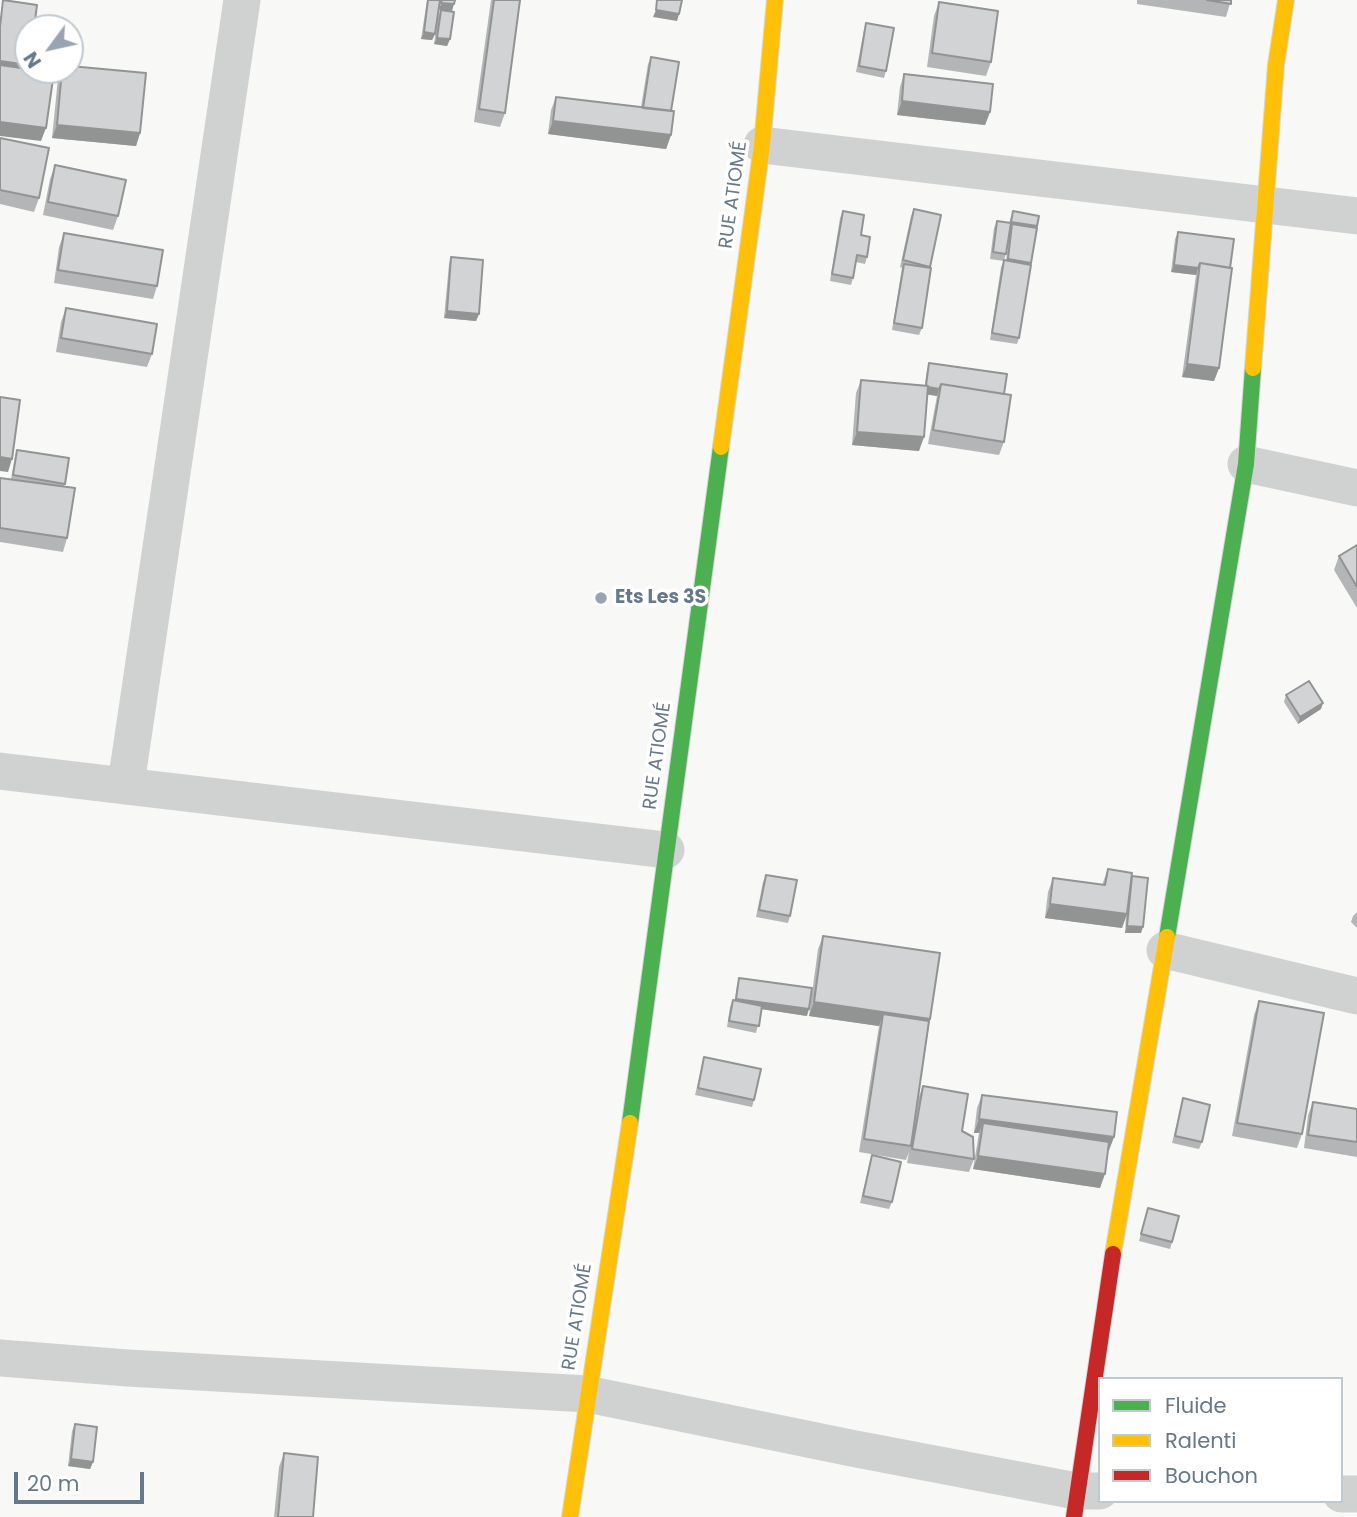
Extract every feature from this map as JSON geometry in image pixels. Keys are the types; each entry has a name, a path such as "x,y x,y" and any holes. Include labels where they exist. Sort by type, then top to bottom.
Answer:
{"street":[{"path":"126,785 242,0"},
{"name":"RUE ATIOMÉ","path":"570,1517 628,1141 762,145 775,0"},
{"path":"1101,1377 1165,950 1246,464 1276,65 1286,0"},
{"path":"762,145 1357,216"},
{"path":"1246,464 1354,484"},
{"path":"0,771 666,850"},
{"path":"1165,950 1357,996"},
{"path":"0,1358 587,1394 1083,1500 1098,1399"}],"building":[{"path":"3,0 37,5 36,14 14,14 14,63 0,61"},
{"path":"428,0 440,0 435,34 424,32"},
{"path":"442,0 455,0 454,4 441,3"},
{"path":"494,0 520,0 505,113 479,109"},
{"path":"657,0 682,0 679,14 656,10"},
{"path":"1207,0 1231,0 1231,4"},
{"path":"939,2 998,11 991,62 932,53"},
{"path":"441,10 454,12 450,39 437,38"},
{"path":"866,23 894,28 886,71 859,66"},
{"path":"651,57 679,62 671,111 643,108"},
{"path":"0,65 14,67 14,84 52,84 46,128 0,122"},
{"path":"84,67 146,73 140,133 57,125 61,84 84,84"},
{"path":"904,74 993,84 990,112 902,101"},
{"path":"556,97 674,111 671,135 553,121"},
{"path":"0,138 49,148 39,198 0,190"},
{"path":"55,165 126,180 118,216 48,202"},
{"path":"914,209 941,215 930,267 903,260"},
{"path":"843,211 864,215 861,235 870,237 867,257 857,255 853,278 832,274"},
{"path":"1013,211 1039,216 1037,226 1011,222"},
{"path":"997,221 1011,223 1006,254 993,252"},
{"path":"1012,224 1037,228 1031,263 1008,259"},
{"path":"1178,232 1234,239 1230,268 1200,263 1198,268 1174,265"},
{"path":"64,233 163,250 157,286 58,270"},
{"path":"451,257 483,260 479,314 447,311"},
{"path":"1004,260 1031,265 1019,338 992,333"},
{"path":"1200,263 1232,268 1219,368 1187,364"},
{"path":"904,264 931,268 922,328 894,323"},
{"path":"66,308 157,324 152,354 61,338"},
{"path":"929,363 1007,374 1004,394 941,384 939,389 928,387"},
{"path":"861,380 928,386 924,437 857,432"},
{"path":"941,384 1011,395 1004,442 933,430"},
{"path":"0,397 20,400 12,459 0,457"},
{"path":"17,450 69,458 65,484 13,475"},
{"path":"0,478 75,488 67,538 0,528"},
{"path":"1357,545 1357,587 1339,556"},
{"path":"1309,681 1323,703 1300,717 1286,695"},
{"path":"1108,869 1132,873 1127,914 1050,904 1053,878 1105,885"},
{"path":"766,875 797,880 790,916 759,910"},
{"path":"1132,876 1148,878 1143,927 1127,926"},
{"path":"823,936 940,953 930,1019 814,1002"},
{"path":"739,978 812,988 809,1009 736,999"},
{"path":"733,1000 762,1006 759,1026 729,1021"},
{"path":"1259,1001 1324,1013 1302,1134 1237,1123"},
{"path":"883,1014 929,1021 911,1146 864,1139"},
{"path":"704,1057 761,1069 754,1100 698,1088"},
{"path":"923,1086 968,1094 962,1131 973,1137 974,1159 912,1149"},
{"path":"982,1095 1117,1112 1114,1137 979,1119"},
{"path":"1183,1098 1210,1105 1202,1142 1175,1136"},
{"path":"1313,1102 1357,1109 1357,1142 1308,1135"},
{"path":"983,1123 1109,1142 1105,1174 978,1156"},
{"path":"872,1155 901,1162 892,1202 863,1196"},
{"path":"1148,1208 1179,1216 1172,1242 1141,1234"},
{"path":"75,1424 97,1427 93,1462 71,1459"},
{"path":"284,1453 318,1457 313,1517 278,1517"}],"traffic: fast":[{"path":"1167,937 1246,464 1253,368"},
{"path":"630,1123 721,447"}],"traffic: slow":[{"path":"721,447 762,145 775,0"},
{"path":"1253,368 1276,65 1286,0"},
{"path":"1113,1254 1167,937"},
{"path":"570,1517 630,1123"}],"traffic: jam":[{"path":"1074,1517 1113,1254"}],"place":[{"name":"Ets Les 3S","path":"601,598"}]}
